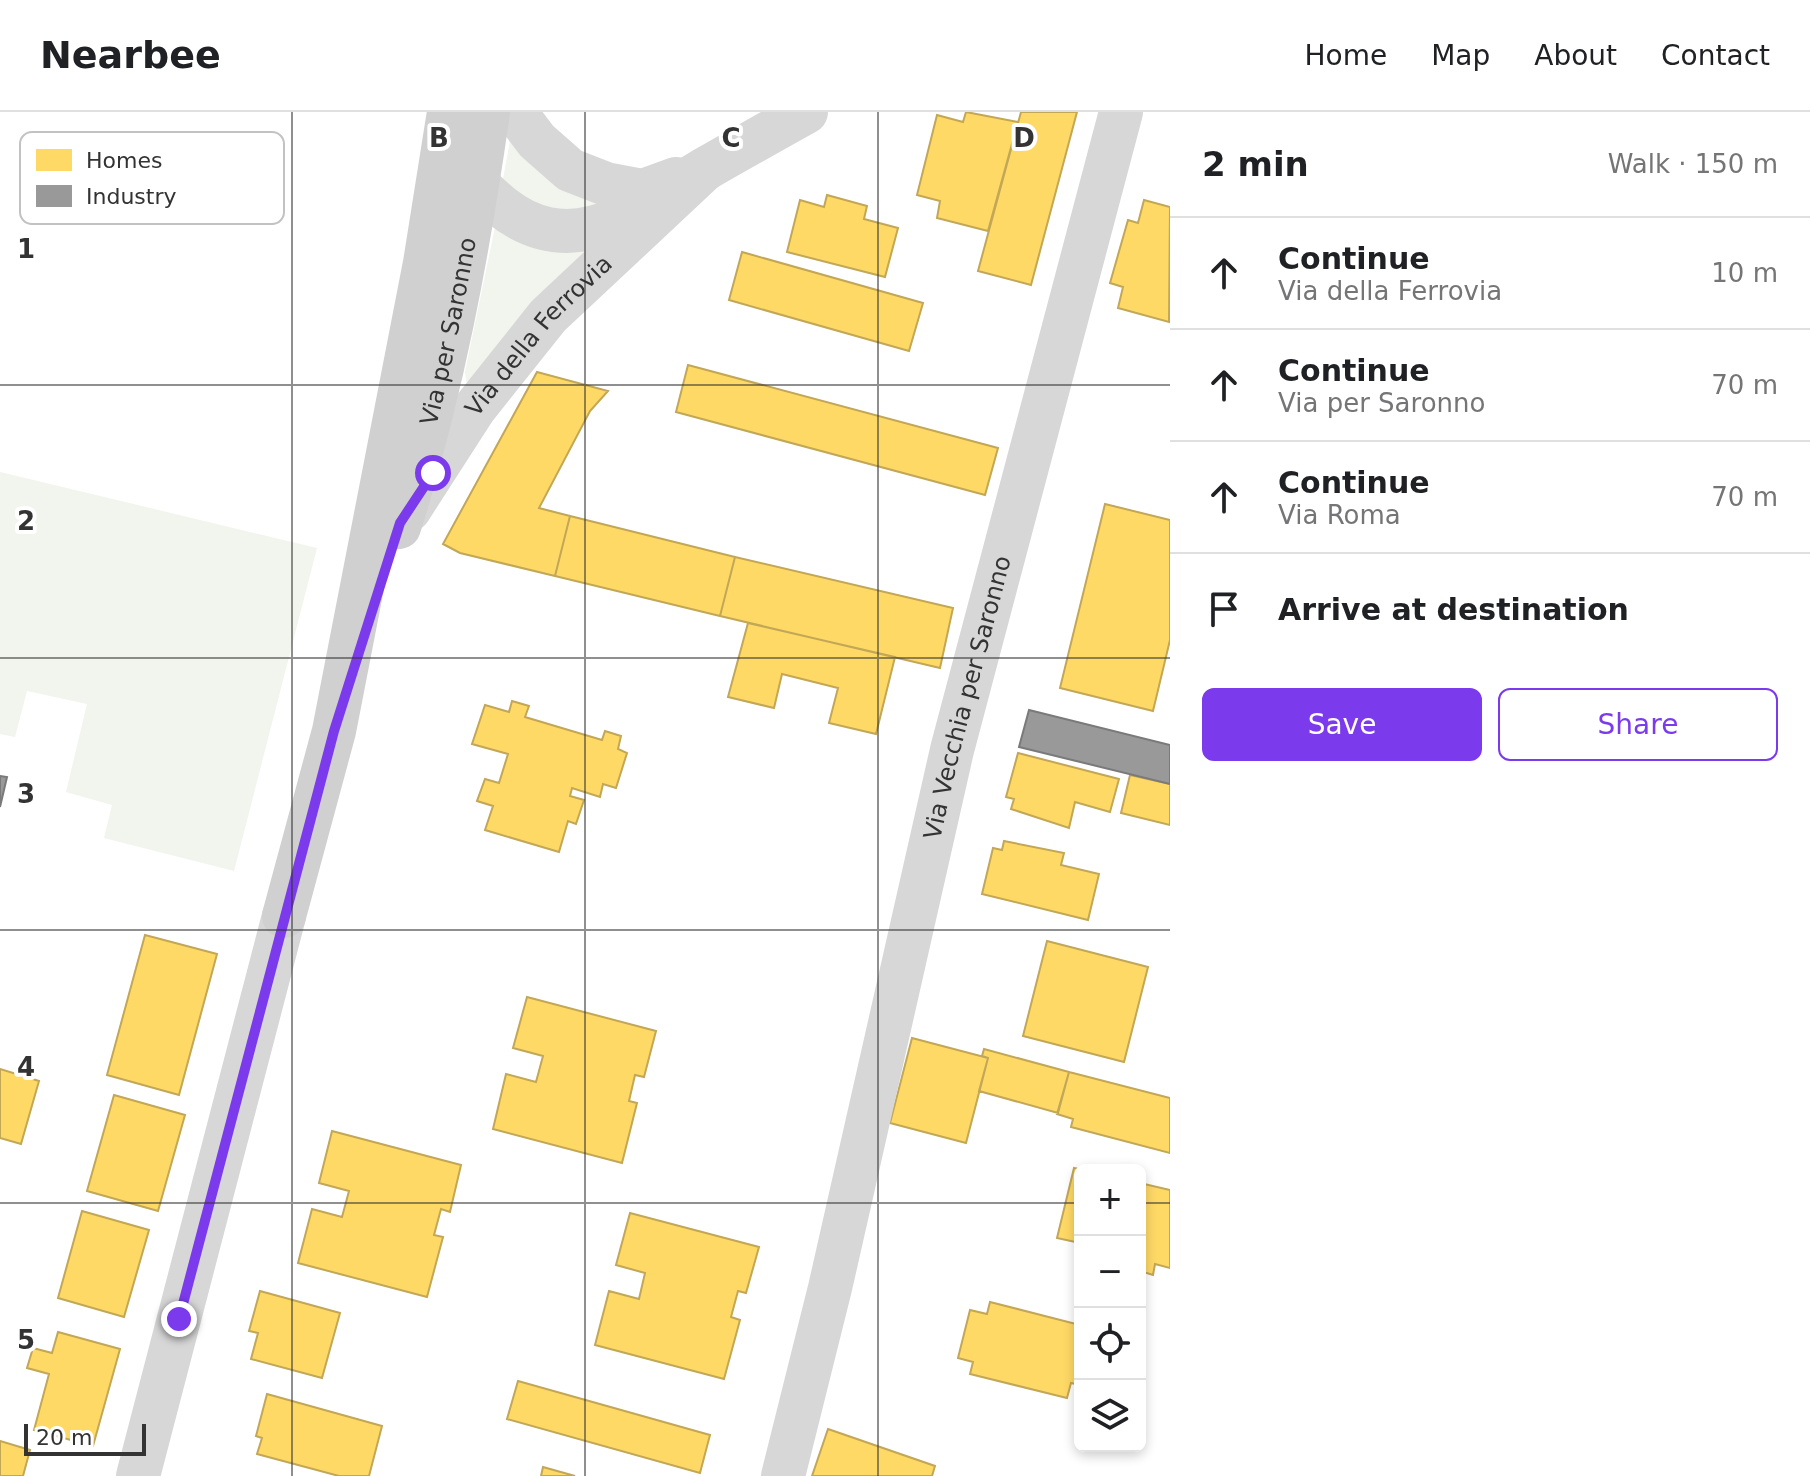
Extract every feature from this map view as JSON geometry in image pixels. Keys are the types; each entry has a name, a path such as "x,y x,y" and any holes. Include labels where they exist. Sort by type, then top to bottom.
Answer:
{"street":[{"name":"Via per Saronno","path":"138,1476 334,731 400,523 437,391 478,184 488,112"},
{"name":"Via della Ferrovia","path":"515,112 537,141 570,170 606,184 643,191 705,169"},
{"name":"Via della Ferrovia","path":"448,121 464,169 516,218 549,231 589,229 623,220 806,112"},
{"name":"Via Vecchia per Saronno","path":"783,1476 830,1288 952,750 1121,112"},
{"name":"Via per Saronno","path":"334,731 448,121"},
{"name":"Via della Ferrovia","path":"400,523 474,409 548,316 705,169"}],"shaded area":[{"path":"510,141 609,201 565,215 501,190"},
{"path":"495,227 594,241 467,386 465,372"},
{"path":"0,472 317,548 234,871 104,838 112,805 66,792 87,704 27,691 15,737 0,734"}],"building: Homes":[{"path":"966,112 1018,122 988,231 937,218 940,201 917,195 937,115 963,122"},
{"path":"1021,112 1077,112 1031,285 978,271"},
{"path":"827,195 867,206 864,219 898,228 885,277 787,252 800,200 824,207"},
{"path":"1144,200 1170,207 1169,322 1118,308 1123,287 1110,283 1128,220 1138,223"},
{"path":"742,252 923,303 909,351 729,300"},
{"path":"688,365 998,448 985,495 676,412"},
{"path":"537,372 608,391 590,411 539,508 570,516 555,576 460,553 443,544"},
{"path":"1105,504 1170,520 1170,640 1153,711 1060,688"},
{"path":"570,516 735,557 720,616 555,576"},
{"path":"735,557 953,608 940,668 720,616"},
{"path":"748,623 895,657 876,734 829,723 838,688 782,674 774,708 728,697"},
{"path":"512,701 529,706 525,717 602,740 605,731 621,736 618,749 627,753 616,788 603,784 600,797 572,788 570,796 584,800 576,824 568,821 559,852 485,830 493,806 477,801 485,779 499,783 508,754 472,744 485,705 509,712"},
{"path":"1018,753 1119,779 1110,812 1075,802 1069,828 1011,809 1014,799 1006,797"},
{"path":"1130,775 1170,784 1170,825 1121,813"},
{"path":"1004,841 1064,853 1061,865 1099,874 1088,920 982,894 993,848 1002,850"},
{"path":"145,935 217,954 179,1095 107,1075"},
{"path":"1047,941 1148,967 1124,1062 1023,1036"},
{"path":"527,997 656,1031 644,1077 635,1075 629,1101 637,1103 622,1163 493,1129 506,1074 536,1082 543,1056 513,1048"},
{"path":"912,1038 988,1058 966,1143 890,1123"},
{"path":"984,1049 1069,1072 1058,1113 979,1091 988,1058 982,1056"},
{"path":"0,1069 39,1081 21,1144 0,1138"},
{"path":"1069,1072 1170,1098 1170,1153 1071,1127 1073,1119 1057,1114"},
{"path":"114,1095 185,1115 158,1211 87,1191"},
{"path":"332,1131 461,1165 450,1212 441,1209 434,1235 443,1237 427,1297 298,1263 312,1209 342,1217 349,1191 319,1183"},
{"path":"1074,1168 1074,1242 1057,1238"},
{"path":"1146,1184 1170,1190 1170,1268 1155,1264 1153,1275 1146,1273"},
{"path":"82,1211 149,1230 124,1317 58,1298"},
{"path":"630,1213 759,1247 746,1293 738,1291 731,1317 740,1320 724,1379 595,1345 609,1291 639,1299 645,1273 616,1265"},
{"path":"260,1291 340,1313 322,1378 251,1359 258,1333 249,1331"},
{"path":"990,1302 1074,1323 1074,1384 1071,1383 1067,1398 970,1374 973,1362 958,1358 970,1310 987,1314"},
{"path":"58,1332 120,1349 93,1446 34,1430 49,1374 27,1368 33,1348 52,1353"},
{"path":"518,1381 710,1435 700,1473 507,1419"},
{"path":"267,1394 382,1426 369,1476 339,1476 257,1454 262,1438 256,1436"},
{"path":"828,1429 935,1466 932,1476 812,1476"},
{"path":"0,1441 30,1450 23,1476 0,1476"},
{"path":"543,1467 575,1476 541,1476"}],"building: Industry":[{"path":"1029,710 1170,745 1170,784 1019,747"},
{"path":"0,776 7,777 0,807"}],"route":[{"path":"179,1319 284,916 320,796 334,731 400,523 433,473"}]}
